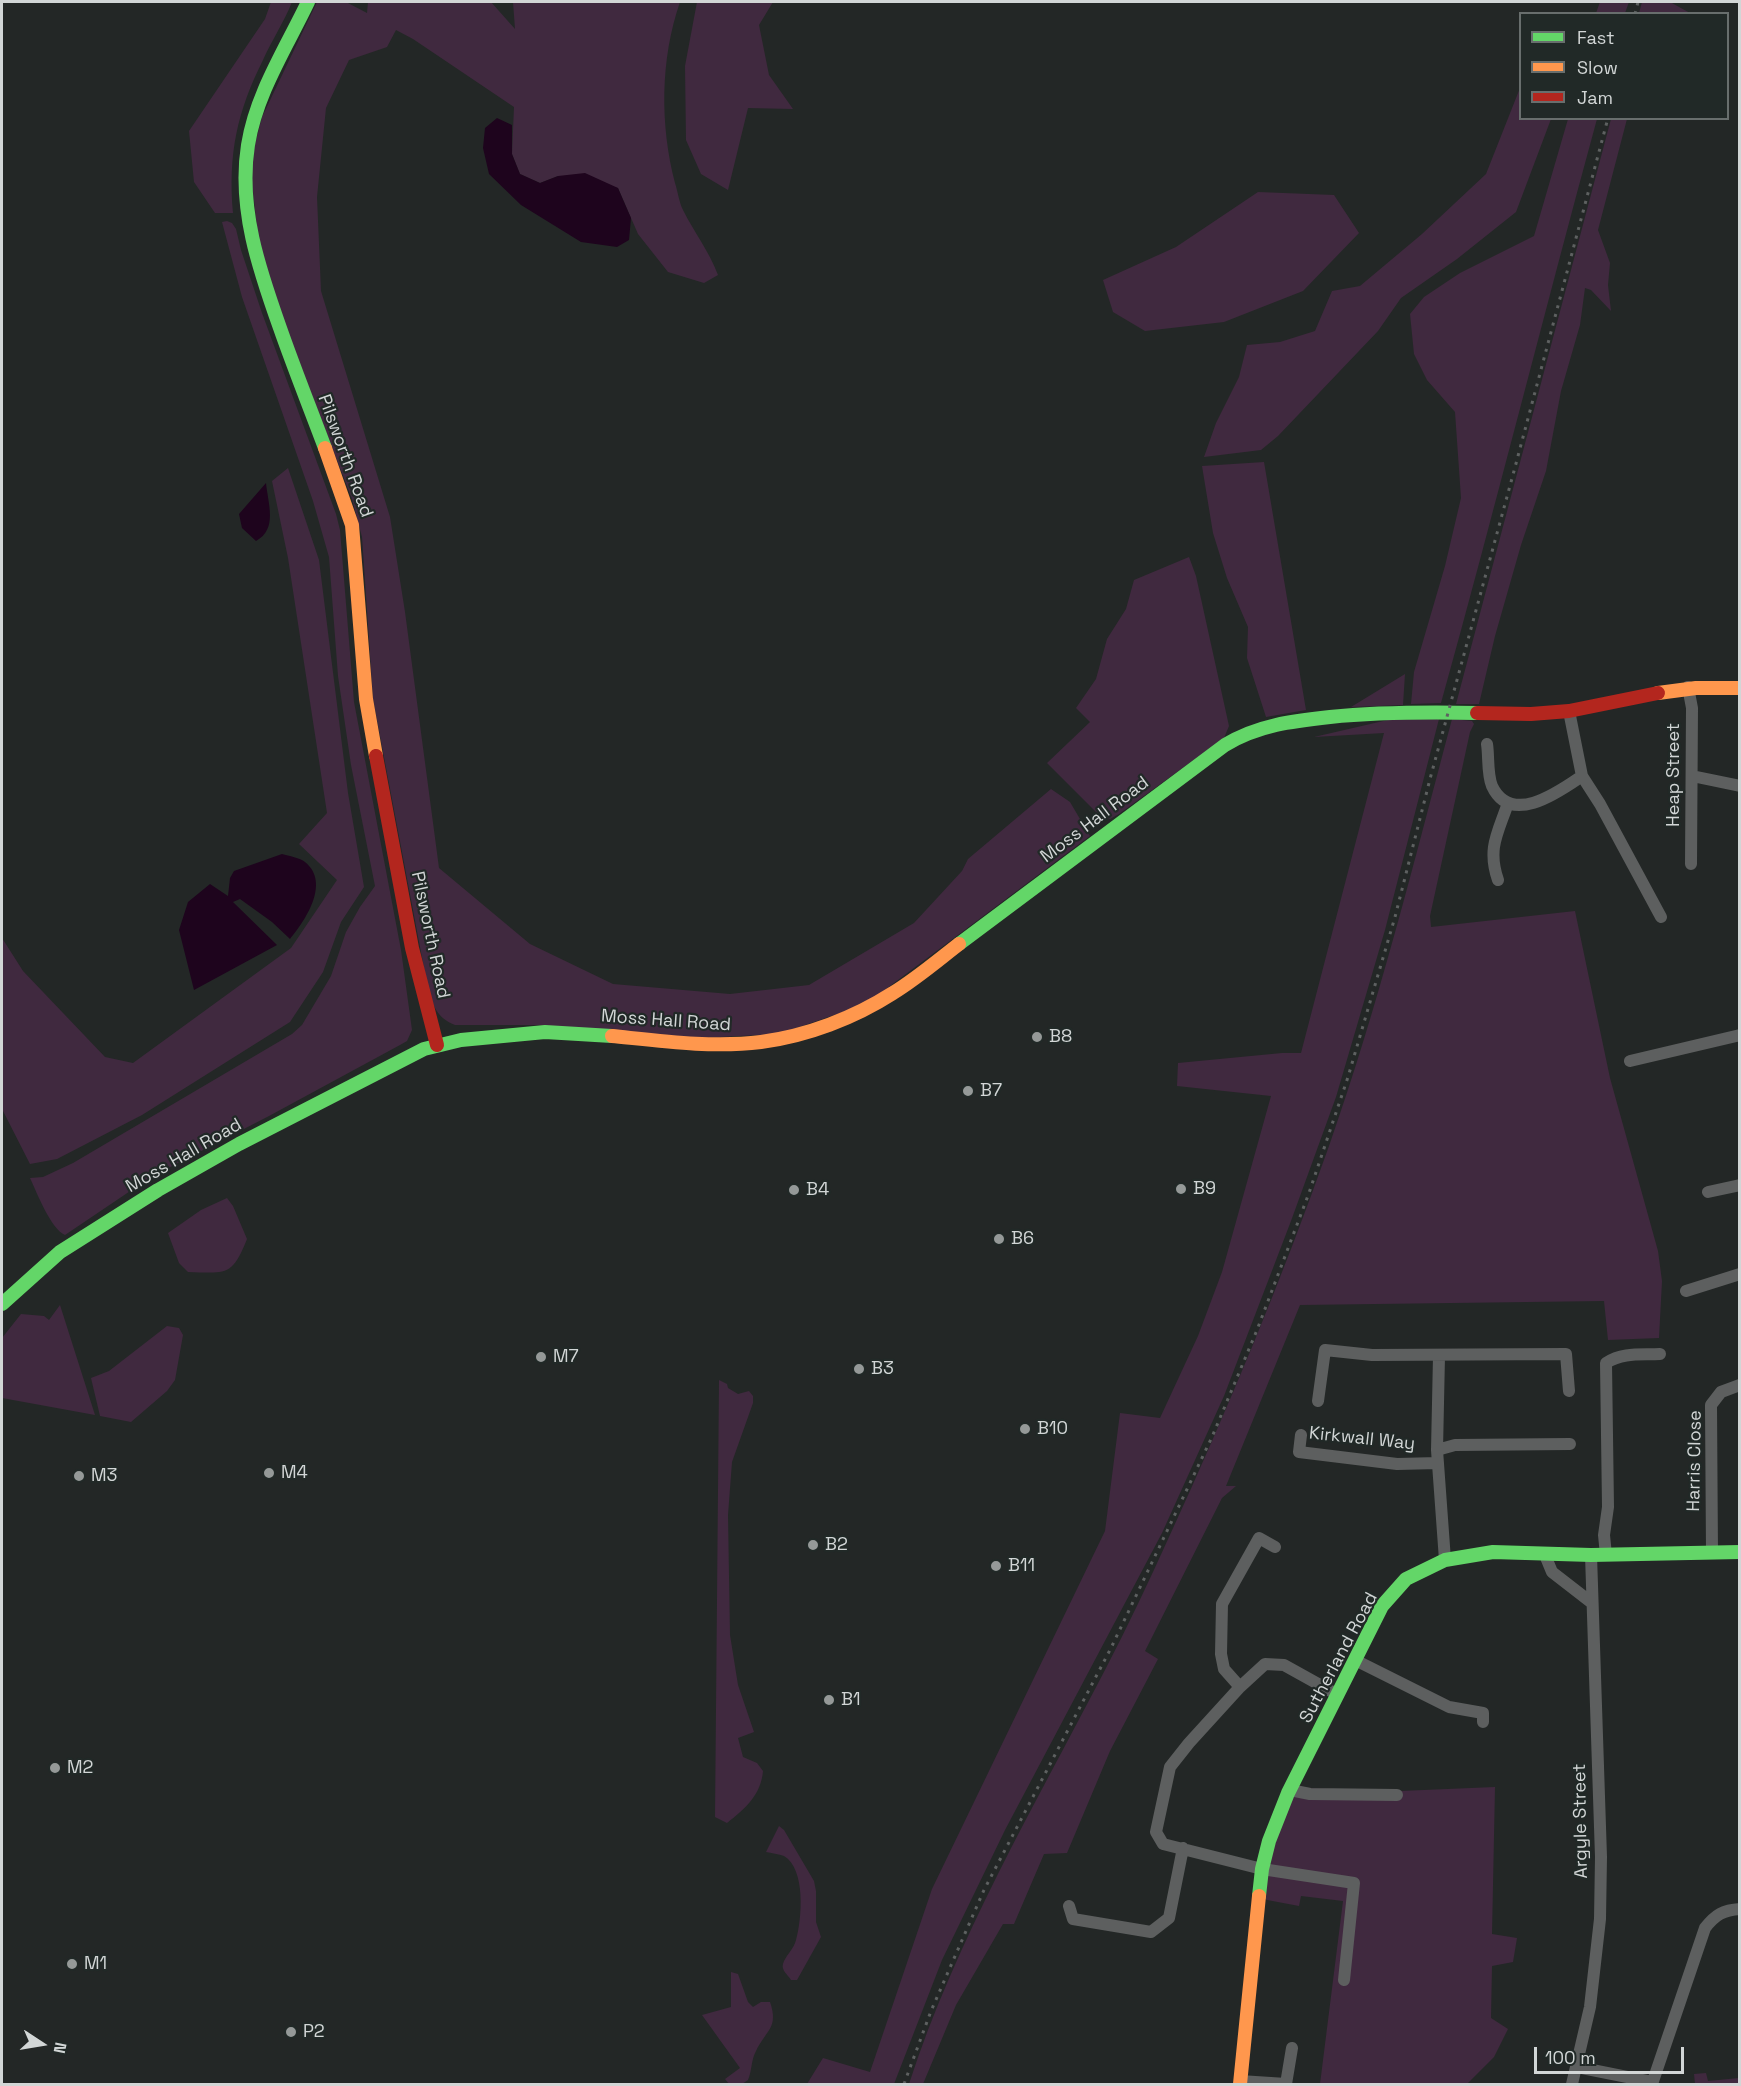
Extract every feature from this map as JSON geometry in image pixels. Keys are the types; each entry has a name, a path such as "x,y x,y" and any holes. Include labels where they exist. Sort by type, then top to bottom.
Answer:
{"street":[{"name":"Pilsworth Road","path":"308,2 265,91 248,144 245,170 247,216 253,248 269,300 342,492 352,525 366,699 412,948 437,1045"},
{"name":"Moss Hall Road","path":"2,1304 60,1252 158,1190 239,1144 401,1059 437,1045 461,1040 546,1032 691,1044 728,1044 772,1040 828,1025 863,1010 894,993 1239,735 1278,722 1412,712 1500,714 1569,711 1688,687 1740,688"},
{"name":"Heap Street","path":"1688,687 1692,708 1691,864"},
{"path":"1569,711 1582,776 1600,804 1661,917"},
{"path":"1487,744 1489,774 1493,788 1508,803 1523,805 1542,800 1582,776"},
{"path":"1692,776 1740,786"},
{"path":"1498,880 1492,859 1493,850 1508,803"},
{"path":"1630,1061 1740,1035"},
{"path":"1708,1192 1740,1185"},
{"path":"1686,1291 1740,1274"},
{"path":"1318,1401 1325,1350 1372,1355 1566,1354 1569,1391"},
{"path":"1606,1555 1604,1535 1608,1507 1606,1363 1628,1355 1660,1354"},
{"path":"1439,1356 1437,1450 1445,1560"},
{"name":"Harris Close","path":"1712,1553 1711,1405 1721,1392 1740,1385"},
{"path":"1696,1414 1710,1415"},
{"name":"Kirkwall Way","path":"1301,1435 1299,1452 1397,1464 1438,1463"},
{"path":"1437,1450 1455,1445 1570,1444"},
{"path":"1240,1688 1224,1669 1221,1654 1222,1604 1258,1538 1275,1547"},
{"name":"Sutherland Road","path":"1240,2083 1262,1869 1269,1841 1290,1790 1382,1606 1406,1579 1445,1560 1493,1552 1606,1555 1740,1552"},
{"path":"1545,1555 1552,1572 1592,1603"},
{"name":"Argyle Street","path":"1572,2085 1590,2007 1600,1919 1601,1857 1591,1555"},
{"path":"1356,1660 1449,1707 1483,1713 1483,1722"},
{"path":"1338,1695 1284,1665 1265,1664 1240,1688 1170,1767 1156,1832 1163,1844 1262,1869 1354,1883 1344,1980"},
{"path":"1290,1790 1310,1794 1397,1795"},
{"path":"1069,1906 1073,1920 1151,1932 1169,1918 1183,1848"},
{"path":"1577,2067 1652,2083 1705,1928 1717,1915 1727,1910 1740,1909"},
{"path":"1240,2083 1286,2084 1292,2048"}],"shaded area":[{"path":"271,2 292,2 254,79 241,116 233,152 233,213 215,213 194,182 189,131 265,19"},
{"path":"317,2 346,2 367,13 368,2 491,2 515,29 513,2 680,2 673,24 666,69 665,116 670,161 682,207 718,275 704,283 668,272 638,234 618,188 558,176 540,183 520,174 512,154 514,107 396,30 387,47 349,60 326,108 317,197 321,291 390,517 439,868 530,944 613,984 730,994 809,985 914,923 962,871 968,859 1051,789 1070,802 1090,836 878,995 843,1012 779,1034 700,1038 537,1025 455,1025 444,1019 437,1011 428,989 373,699 362,537 352,499 278,308 259,246 251,174 255,144 262,117"},
{"path":"697,2 773,2 759,25 769,75 793,109 748,108 728,190 701,174 686,140 685,66"},
{"path":"1600,2 1629,2 1625,12 1596,12"},
{"path":"1642,2 1670,2 1688,12 1639,12"},
{"path":"1519,91 1519,120 1551,120 1516,212 1457,259 1401,298 1378,331 1278,436 1261,450 1204,457 1216,423 1239,377 1247,345 1280,342 1315,331 1332,291 1360,286 1422,234 1486,174"},
{"path":"497,118 512,125 512,154 520,174 540,183 558,176 585,173 618,188 631,218 629,240 617,247 581,242 521,205 489,174 483,148 485,128"},
{"path":"1568,120 1597,120 1441,703 1411,704 1414,672 1445,566 1461,498 1455,412 1427,380 1414,354 1410,314 1424,297 1460,273 1534,236"},
{"path":"1611,120 1627,120 1598,230 1610,263 1608,285 1611,311 1591,290 1585,288 1580,325 1561,391 1546,471 1521,545 1495,636 1479,704 1456,704"},
{"path":"1258,192 1334,195 1359,233 1303,291 1224,322 1145,331 1113,312 1103,280 1176,247"},
{"path":"222,222 232,223 236,229 262,313 340,530 354,702 401,950 412,1030 407,1041 151,1177 65,1235 50,1218 30,1178 43,1177 73,1163 292,1034 302,1025 331,976 346,932 375,886 351,765 338,676 329,557 313,501 242,297"},
{"path":"1264,462 1306,710 1266,717 1247,658 1248,627 1227,578 1213,533 1202,466"},
{"path":"288,468 319,560 348,793 364,887 341,922 323,972 290,1022 142,1115 57,1159 30,1164 2,1109 2,938 23,971 105,1057 133,1063 291,948 337,880 299,844 327,813 288,558 272,481"},
{"path":"266,483 270,507 269,523 263,536 256,541 242,528 239,514"},
{"path":"1189,557 1196,576 1229,726 1224,738 1119,814 1110,819 1100,816 1047,763 1090,722 1076,708 1096,679 1107,639 1126,609 1134,580"},
{"path":"1405,674 1403,705 1351,707"},
{"path":"1392,719 1439,719 1385,930 1336,1097 1224,1396 1162,1533 1005,1830 942,1960 894,2084 807,2084 823,2058 870,2072 932,1889 1105,1531 1120,1413 1160,1418 1198,1336 1222,1272 1271,1096 1177,1086 1178,1063 1301,1053 1384,733 1314,737"},
{"path":"1452,719 1472,721 1474,724 1470,732 1430,916 1431,927 1575,911 1610,1078 1658,1251 1662,1281 1659,1338 1608,1340 1604,1301 1300,1305 1226,1486 1236,1486 1222,1498 1145,1651 1158,1659 1110,1751 1067,1853 1044,1854 1014,1924 1003,1924 956,2005 923,2084 909,2084 928,2030 973,1925 1138,1604 1254,1343 1311,1196 1364,1041"},
{"path":"282,854 305,862 316,880 313,902 302,922 290,939 272,922 240,899 233,902 277,945 194,990 179,930 188,902 210,884 228,896 230,878 234,871"},
{"path":"227,1198 233,1206 247,1239 242,1251 232,1266 226,1270 211,1273 188,1272 179,1263 168,1233 201,1210"},
{"path":"60,1305 95,1415 2,1398 2,1338 21,1314 44,1316 49,1320"},
{"path":"167,1326 179,1328 183,1335 175,1380 167,1391 131,1422 100,1416 91,1378 109,1371"},
{"path":"719,1380 738,1394 749,1391 753,1396 753,1403 732,1462 728,1515 730,1635 738,1685 754,1732 738,1738 743,1757 757,1763 763,1771 759,1787 746,1807 727,1823 715,1817"},
{"path":"1495,1787 1492,1934 1517,1938 1513,1962 1492,1966 1491,2018 1508,2029 1494,2057 1467,2084 1320,2084 1343,1901 1301,1896 1299,1906 1262,1899 1267,1866 1295,1788 1400,1791"},
{"path":"779,1826 784,1830 814,1881 816,1891 816,1922 821,1937 797,1980 791,1980 783,1966 795,1943 798,1931 801,1908 799,1883 791,1862 784,1856 766,1852"},
{"path":"731,1972 738,1974 748,2002 753,2007 761,2002 770,2002 773,2018 770,2028 754,2054 748,2080 742,2084 729,2084 725,2079 740,2068 702,2015 731,2007"},
{"path":"1706,2073 1708,2081 1739,2078 1739,2084 1695,2084 1694,2074"}],"railway":[{"path":"1636,12 1638,2"},
{"path":"904,2084 931,2011 984,1890 1111,1648 1212,1437 1257,1330 1309,1193 1348,1077 1395,917 1607,120"}],"traffic: fast":[{"path":"308,2 265,89 252,126 248,145 246,192 248,215 258,261 325,448"},
{"path":"959,944 1237,738 1276,725 1330,717 1367,714 1477,713"},
{"path":"2,1304 60,1252 158,1190 239,1144 424,1049 461,1040 545,1032 612,1036"},
{"path":"1259,1896 1262,1869 1269,1841 1288,1793 1382,1606 1406,1579 1445,1560 1493,1552 1591,1555 1740,1552"}],"traffic: slow":[{"path":"325,448 352,525 366,699 376,756"},
{"path":"1658,693 1696,688 1740,688"},
{"path":"612,1036 686,1043 743,1044 796,1035 830,1025 878,1002 910,982 959,944"},
{"path":"1240,2084 1259,1896"}],"traffic: jam":[{"path":"1477,713 1531,714 1569,711 1658,693"},
{"path":"376,756 412,948 437,1045"}],"place":[{"name":"B8","path":"1037,1037"},
{"name":"B7","path":"968,1091"},
{"name":"B9","path":"1181,1189"},
{"name":"B4","path":"794,1190"},
{"name":"B6","path":"999,1239"},
{"name":"M7","path":"541,1357"},
{"name":"B3","path":"859,1369"},
{"name":"B10","path":"1025,1429"},
{"name":"M4","path":"269,1473"},
{"name":"M3","path":"79,1476"},
{"name":"B2","path":"813,1545"},
{"name":"B11","path":"996,1566"},
{"name":"B1","path":"829,1700"},
{"name":"M2","path":"55,1768"},
{"name":"M1","path":"72,1964"},
{"name":"P2","path":"291,2032"}]}
